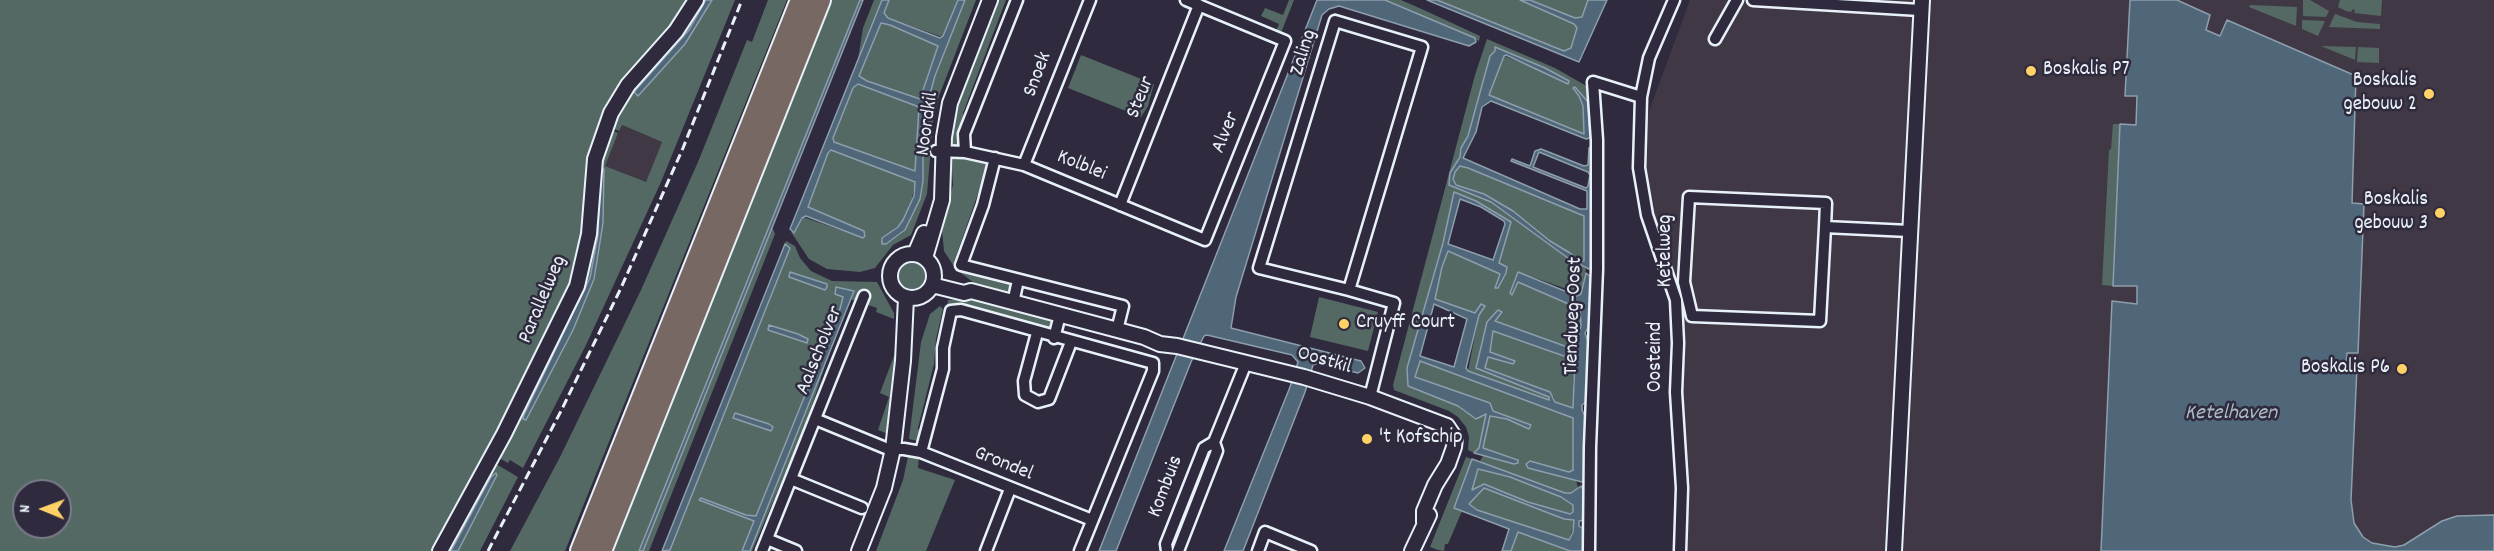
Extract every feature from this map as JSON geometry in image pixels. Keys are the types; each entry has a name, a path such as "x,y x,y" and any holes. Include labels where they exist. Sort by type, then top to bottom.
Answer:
{"highway":[{"path":"581,551 801,0"},
{"path":"601,551 820,0"}],"street":[{"name":"Parallelweg","path":"440,551 504,434 577,286 589,234 595,159 611,113 628,85 676,32 696,0"},
{"name":"Noordkil","path":"920,256 942,200 938,131 944,100 983,0"},
{"name":"Noordkil","path":"940,151 950,103 990,0"},
{"name":"Noordkil","path":"965,152 964,134 1017,0"},
{"name":"Snoek","path":"1024,165 1090,0"},
{"path":"1186,0 1199,5"},
{"name":"Oosteind","path":"1674,0 1648,58 1641,97 1639,168 1647,215 1676,300 1678,343 1676,392 1682,488 1680,551"},
{"path":"1714,39 1737,0"},
{"path":"1753,0 1921,5 1894,551"},
{"name":"Alver","path":"1199,5 1285,41 1205,240"},
{"name":"Steur","path":"1120,205 1199,5"},
{"name":"Zaling","path":"1349,290 1422,47 1335,21 1259,268 1394,303 1370,397"},
{"name":"Tiendweg-Oost","path":"1589,551 1590,447 1597,276 1597,140 1593,82 1641,97"},
{"name":"Kolblei","path":"940,151 965,152 1024,165 1205,240"},
{"path":"995,158 983,205 961,265 1123,306 1117,330"},
{"name":"Ketelweg","path":"1689,197 1826,203 1825,227 1820,321 1692,316 1684,282 1689,197"},
{"path":"1825,227 1909,231"},
{"path":"920,256 933,268 933,281 928,291 911,298 894,289 890,280 890,271 899,258 920,256"},
{"path":"1013,303 1018,280"},
{"name":"Oostkil","path":"933,281 964,293 971,291 1144,337 1160,344 1177,345 1370,397 1447,426 1454,433 1454,447 1430,512 1412,551"},
{"name":"Aalscholver","path":"762,551 864,297"},
{"path":"867,551 889,491 896,448 911,298"},
{"path":"921,452 943,369 943,348 951,311 961,310 1054,338 1153,363 1153,371 1080,551"},
{"path":"1054,338 1060,315"},
{"path":"1037,333 1024,381 1025,395 1038,402 1049,399 1071,342"},
{"name":"Kombuis","path":"1178,551 1217,451 1214,442 1246,363"},
{"name":"Aalscholver","path":"814,420 888,449 896,448"},
{"name":"Kombuis","path":"1167,551 1166,544 1204,447 1214,442"},
{"path":"859,551 884,488 896,448"},
{"name":"Grondel","path":"896,448 921,452 1092,520"},
{"path":"791,479 862,508"},
{"path":"987,551 1010,489"},
{"path":"1258,551 1265,532 1311,551"},
{"path":"767,539 796,551"}],"shaded area":[{"path":"1690,0 2494,0 2494,551 1676,551 1677,295 1645,179 1646,119"},
{"path":"621,125 662,142 646,183 605,166"}],"green space":[{"path":"0,0 691,0 683,14 610,105 580,261 559,316 435,551 0,551"},
{"path":"700,0 706,0 689,30 634,92 685,44 712,0 735,0 661,182 586,345 523,468 510,460 508,463 499,458 560,332 609,129 618,133 605,166 646,182 662,142 622,125 619,131 610,127 618,108"},
{"path":"768,0 787,0 565,551 510,551 560,457 641,290 698,162 747,40 752,42"},
{"path":"829,0 860,0 639,551 611,551"},
{"path":"874,0 882,0 858,59 863,28"},
{"path":"889,0 958,0 942,37 889,18 884,14"},
{"path":"965,0 976,0 939,96 933,122 927,194 911,235 893,245 875,268 860,272 827,269 809,259 791,232 794,233 803,217 863,238 866,234 808,207 828,153 833,150 915,182 911,205 901,224 881,239 886,244 905,230 922,191 923,132 931,88"},
{"path":"998,0 1006,0 963,113 959,146 951,144 952,121"},
{"path":"1289,0 1294,0 1281,33 1276,31 1279,24 1261,16 1265,8 1283,15"},
{"path":"1384,0 1401,0 1480,36 1479,41"},
{"path":"1437,0 1520,0 1574,24 1577,28 1571,48 1564,51"},
{"path":"1530,0 1588,0 1582,17 1575,18"},
{"path":"2303,0 2310,0 2329,11 2326,17 2303,16"},
{"path":"2340,0 2382,0 2381,16 2354,13 2353,9 2351,12 2346,11 2338,7"},
{"path":"2250,5 2297,7 2296,26 2249,7"},
{"path":"2335,14 2357,22 2380,24 2380,29 2329,27"},
{"path":"2302,20 2325,21 2318,36 2302,29"},
{"path":"881,23 938,46 920,99 867,81 859,76"},
{"path":"1487,39 1555,68 1590,88 1594,137 1590,138 1588,102 1573,89 1583,106 1584,134 1489,95 1504,56 1542,71 1545,68 1495,47 1496,51 1490,56 1468,136 1461,148 1460,157 1450,173 1449,181 1456,184 1453,179 1460,166 1584,216 1584,261 1579,264 1586,269 1581,294 1518,272 1510,293 1518,282 1580,309 1581,325 1576,348 1573,349 1494,321 1498,310 1481,352 1477,368 1550,397 1549,400 1468,371 1479,315 1485,306 1475,313 1435,299 1442,267 1447,251 1500,274 1495,287 1506,273 1499,263 1511,222 1476,201 1454,193 1443,243 1411,357 1408,386 1458,406 1476,419 1486,414 1479,448 1474,453 1468,450 1469,437 1466,427 1458,417 1449,411 1394,390 1393,385 1475,75","holes":["1459,186 1484,194 1513,211 1550,241 1570,253 1574,257 1572,261 1491,202"]},
{"path":"2321,46 2356,47 2355,60"},
{"path":"2358,47 2379,48 2379,63 2357,62"},
{"path":"1081,55 1154,84 1148,106 1141,117 1068,88"},
{"path":"857,84 919,107 914,171 835,143 833,138 853,88"},
{"path":"2113,124 2120,124 2113,286 2102,285 2109,150 2111,149"},
{"path":"951,156 990,159 953,265 944,251 942,230 953,185"},
{"path":"772,226 775,234 649,551 643,551"},
{"path":"786,241 795,246 800,258 811,271 832,281 877,282 894,313 894,319 876,312 877,308 847,298 805,427 752,551 665,551 745,353"},
{"path":"912,263 921,267 925,276 921,285 912,289 903,285 899,276 903,267"},
{"path":"960,265 966,274 1009,285 1010,293 973,282 958,271"},
{"name":"Cruyff Court","path":"1319,297 1378,312 1368,351 1310,337"},
{"path":"967,299 1051,321 1050,327 1047,329 1028,325 1028,321 966,304 964,308 951,309 947,306 948,300"},
{"path":"940,306 943,309 936,339 934,364 918,428 920,434 918,441 909,439 921,342 930,314"},
{"path":"1493,330 1575,361 1573,385 1579,405 1573,408 1555,402 1554,397 1485,368 1488,357 1514,361 1490,352"},
{"path":"898,345 888,434 878,430 889,397 880,393"},
{"path":"1420,361 1573,418 1573,470 1569,472 1530,461 1527,464 1528,468 1576,480 1578,488 1571,493 1565,493 1483,464 1480,461 1484,454 1514,464 1518,459 1483,448 1490,415 1529,428 1531,425 1492,411 1490,403 1415,377"},
{"path":"909,452 919,457 918,468 955,480 926,551 876,551 903,480"},
{"path":"1466,457 1472,459 1454,508 1462,511 1448,544 1445,544 1444,551 1438,550 1430,547"},
{"path":"496,464 518,477 480,551 458,551 497,474 451,551 445,551"},
{"path":"1478,469 1510,477 1561,497 1573,505 1573,512 1570,514 1528,502 1484,484 1472,491"},
{"path":"1484,488 1564,519 1575,520 1569,540 1477,510 1468,504"},
{"path":"1518,532 1570,551 1511,551"}],"water":[{"path":"706,0 712,0 685,44 638,96 634,92 689,30"},
{"path":"860,0 863,0 643,551 639,551"},
{"path":"882,0 889,0 884,13 888,18 940,38 943,36 958,0 965,0 935,76 926,108 923,132 923,181 920,199 905,230 886,244 882,244 882,238 898,227 903,220 914,196 915,182 831,150 808,207 864,231 865,236 863,238 806,216 802,218 794,233 790,229","holes":["881,23 938,46 920,99 867,81 859,76","858,84 919,107 915,171 834,142 833,138 853,88"]},
{"path":"1317,0 1385,0 1475,38 1476,42 1469,46 1339,6 1329,9 1322,15 1236,297 1231,328 1361,361 1365,368 1358,373 1318,363 1313,365 1305,392 1243,551 1224,551 1298,362 1292,355 1204,336 1191,362 1116,551 1099,551"},
{"path":"1427,0 1437,0 1564,51 1571,48 1577,28 1574,24 1520,0 1530,0 1575,18 1582,17 1588,0 1607,0 1579,62"},
{"name":"Ketelhaven","path":"2130,0 2177,0 2210,15 2206,30 2220,36 2227,20 2356,76 2352,203 2364,204 2358,353 2347,353 2346,366 2357,367 2351,500 2354,523 2363,537 2372,543 2395,547 2404,545 2442,521 2457,516 2494,515 2494,551 2101,551 2112,301 2137,304 2137,286 2113,286 2120,124 2136,125 2137,96 2125,96"},
{"path":"1495,47 1569,81 1568,84 1506,55 1489,95 1584,134 1583,106 1573,88 1575,87 1588,102 1590,138 1586,139 1491,101 1482,107 1476,132 1463,158 1580,209 1587,209 1587,191 1511,161 1512,159 1530,166 1535,151 1541,149 1584,166 1588,165 1589,148 1594,149 1592,266 1589,269 1579,264 1580,261 1584,261 1584,216 1468,168 1460,166 1455,172 1453,179 1456,185 1484,194 1513,211 1550,241 1574,256 1572,261 1491,202 1449,185 1450,173 1460,157 1461,148 1468,136 1490,56 1495,51","holes":["1539,152 1588,172 1590,175 1586,188 1533,167"]},
{"path":"600,169 604,169 603,223 594,279 573,330 526,420 523,419 524,415 590,278 598,235"},
{"path":"1454,192 1476,201 1511,222 1499,263 1507,267 1506,273 1498,288 1495,288 1500,274 1448,251 1435,299 1475,313 1481,304 1485,306 1479,315 1466,368 1468,371 1549,400 1549,397 1476,368 1487,322 1498,310 1502,312 1495,321 1573,349 1576,348 1581,325 1580,309 1518,282 1512,295 1510,293 1518,272 1577,296 1581,294 1586,273 1592,278 1590,324 1585,333 1589,345 1586,402 1582,405 1586,418 1585,480 1582,482 1528,468 1526,464 1530,461 1569,472 1573,470 1573,418 1420,361 1415,377 1490,403 1493,411 1531,425 1529,429 1507,419 1490,416 1483,448 1518,460 1518,463 1514,464 1474,453 1479,448 1486,414 1476,419 1458,406 1408,386 1407,368 1443,243","holes":["1460,199 1481,207 1504,221 1493,260 1448,244","1434,304 1467,319 1454,367 1420,356","1493,331 1575,360 1573,408 1555,402 1550,392 1485,368 1488,357 1513,364 1515,361 1490,352"]},
{"path":"785,244 790,248 670,550 662,551"},
{"path":"790,272 827,284 827,287 825,290 789,277"},
{"path":"836,287 854,291 750,551 742,551 754,521 699,500 701,498 746,515 756,516 840,309 843,297 835,294"},
{"path":"769,325 798,334 808,339 807,343 768,330"},
{"path":"735,413 773,427 771,431 733,418"},
{"path":"1472,459 1565,493 1571,493 1581,486 1585,492 1586,512 1584,520 1579,521 1579,526 1585,530 1585,551 1570,551 1518,532 1511,551 1502,551 1509,529 1454,508","holes":["1478,469 1510,477 1561,497 1573,505 1573,512 1570,514 1528,502 1484,484 1472,490","1484,488 1564,519 1574,520 1573,532 1569,540 1477,510 1469,504"]},
{"path":"496,473 458,551 451,551 491,477"}],"railway":[{"path":"488,551 561,411 621,288 683,148 742,0"}],"place":[{"name":"Boskalis P7","path":"2031,71"},
{"name":"Boskalis gebouw 2","path":"2429,94"},
{"name":"Boskalis gebouw 3","path":"2440,213"},
{"name":"Cruyff Court","path":"1344,324"},
{"name":"Boskalis P6","path":"2402,369"},
{"name":"'t Kofschip","path":"1367,439"}]}
